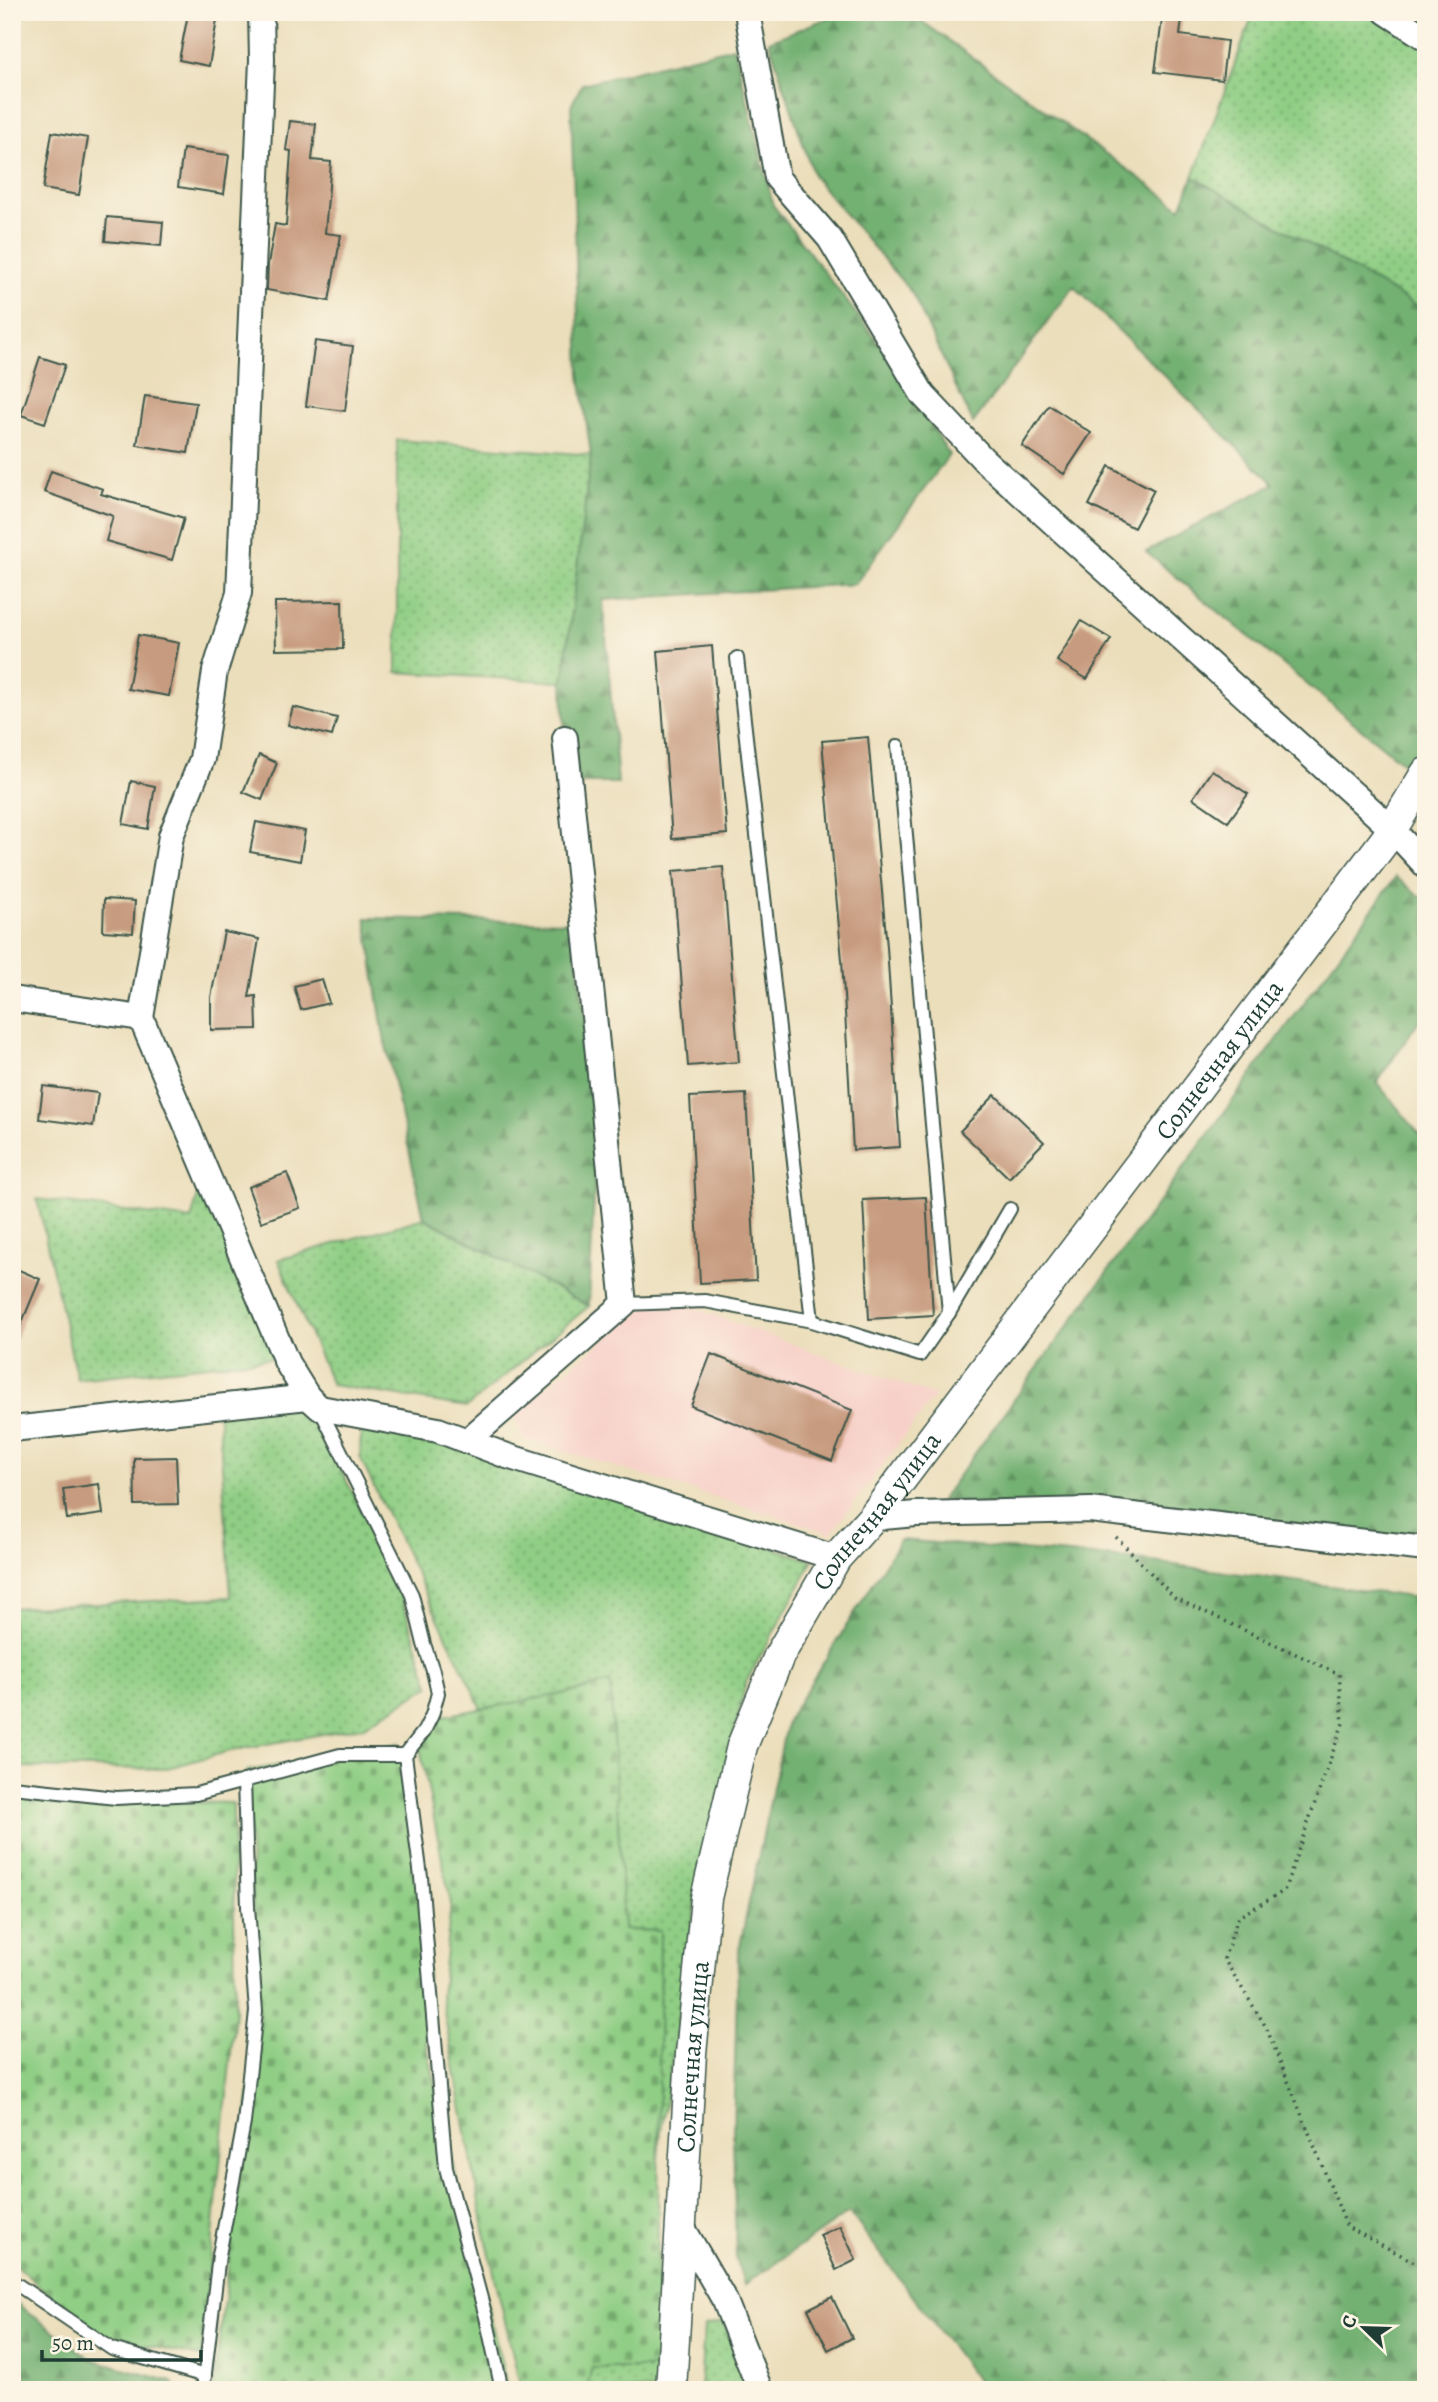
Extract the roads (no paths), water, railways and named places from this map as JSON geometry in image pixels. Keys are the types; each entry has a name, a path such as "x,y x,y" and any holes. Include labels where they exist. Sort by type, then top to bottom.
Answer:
{"street":[{"path":"261,12 261,74 239,593 215,671 202,759 171,836 141,1018 287,1363 314,1403"},
{"path":"747,12 777,178 830,239 923,395 984,460 1392,829 1426,866"},
{"path":"1385,12 1426,38"},
{"path":"467,1441 624,1304 565,738"},
{"name":"Солнечная улица","path":"671,2390 691,2054 709,1886 742,1746 779,1656 836,1558 872,1518 1392,829 1426,773"},
{"path":"12,999 141,1018"},
{"path":"12,1429 314,1403 438,1430 507,1456 836,1558"},
{"path":"872,1518 916,1514 1090,1510 1426,1549"},
{"path":"680,2223 725,2301 760,2390"}],"lane":[{"path":"737,658 812,1321"},
{"path":"898,746 949,1313"},
{"path":"624,1304 705,1301 812,1321 920,1355 949,1313 1010,1209"},
{"path":"314,1403 412,1595 438,1693 432,1716 405,1755 421,1877 446,2168 486,2317 502,2390"},
{"path":"12,1787 116,1798 196,1794 340,1755 405,1755"},
{"path":"203,2390 219,2255 244,2123 256,2011 248,1907 244,1781"},
{"path":"12,2281 112,2349 205,2376"}]}
